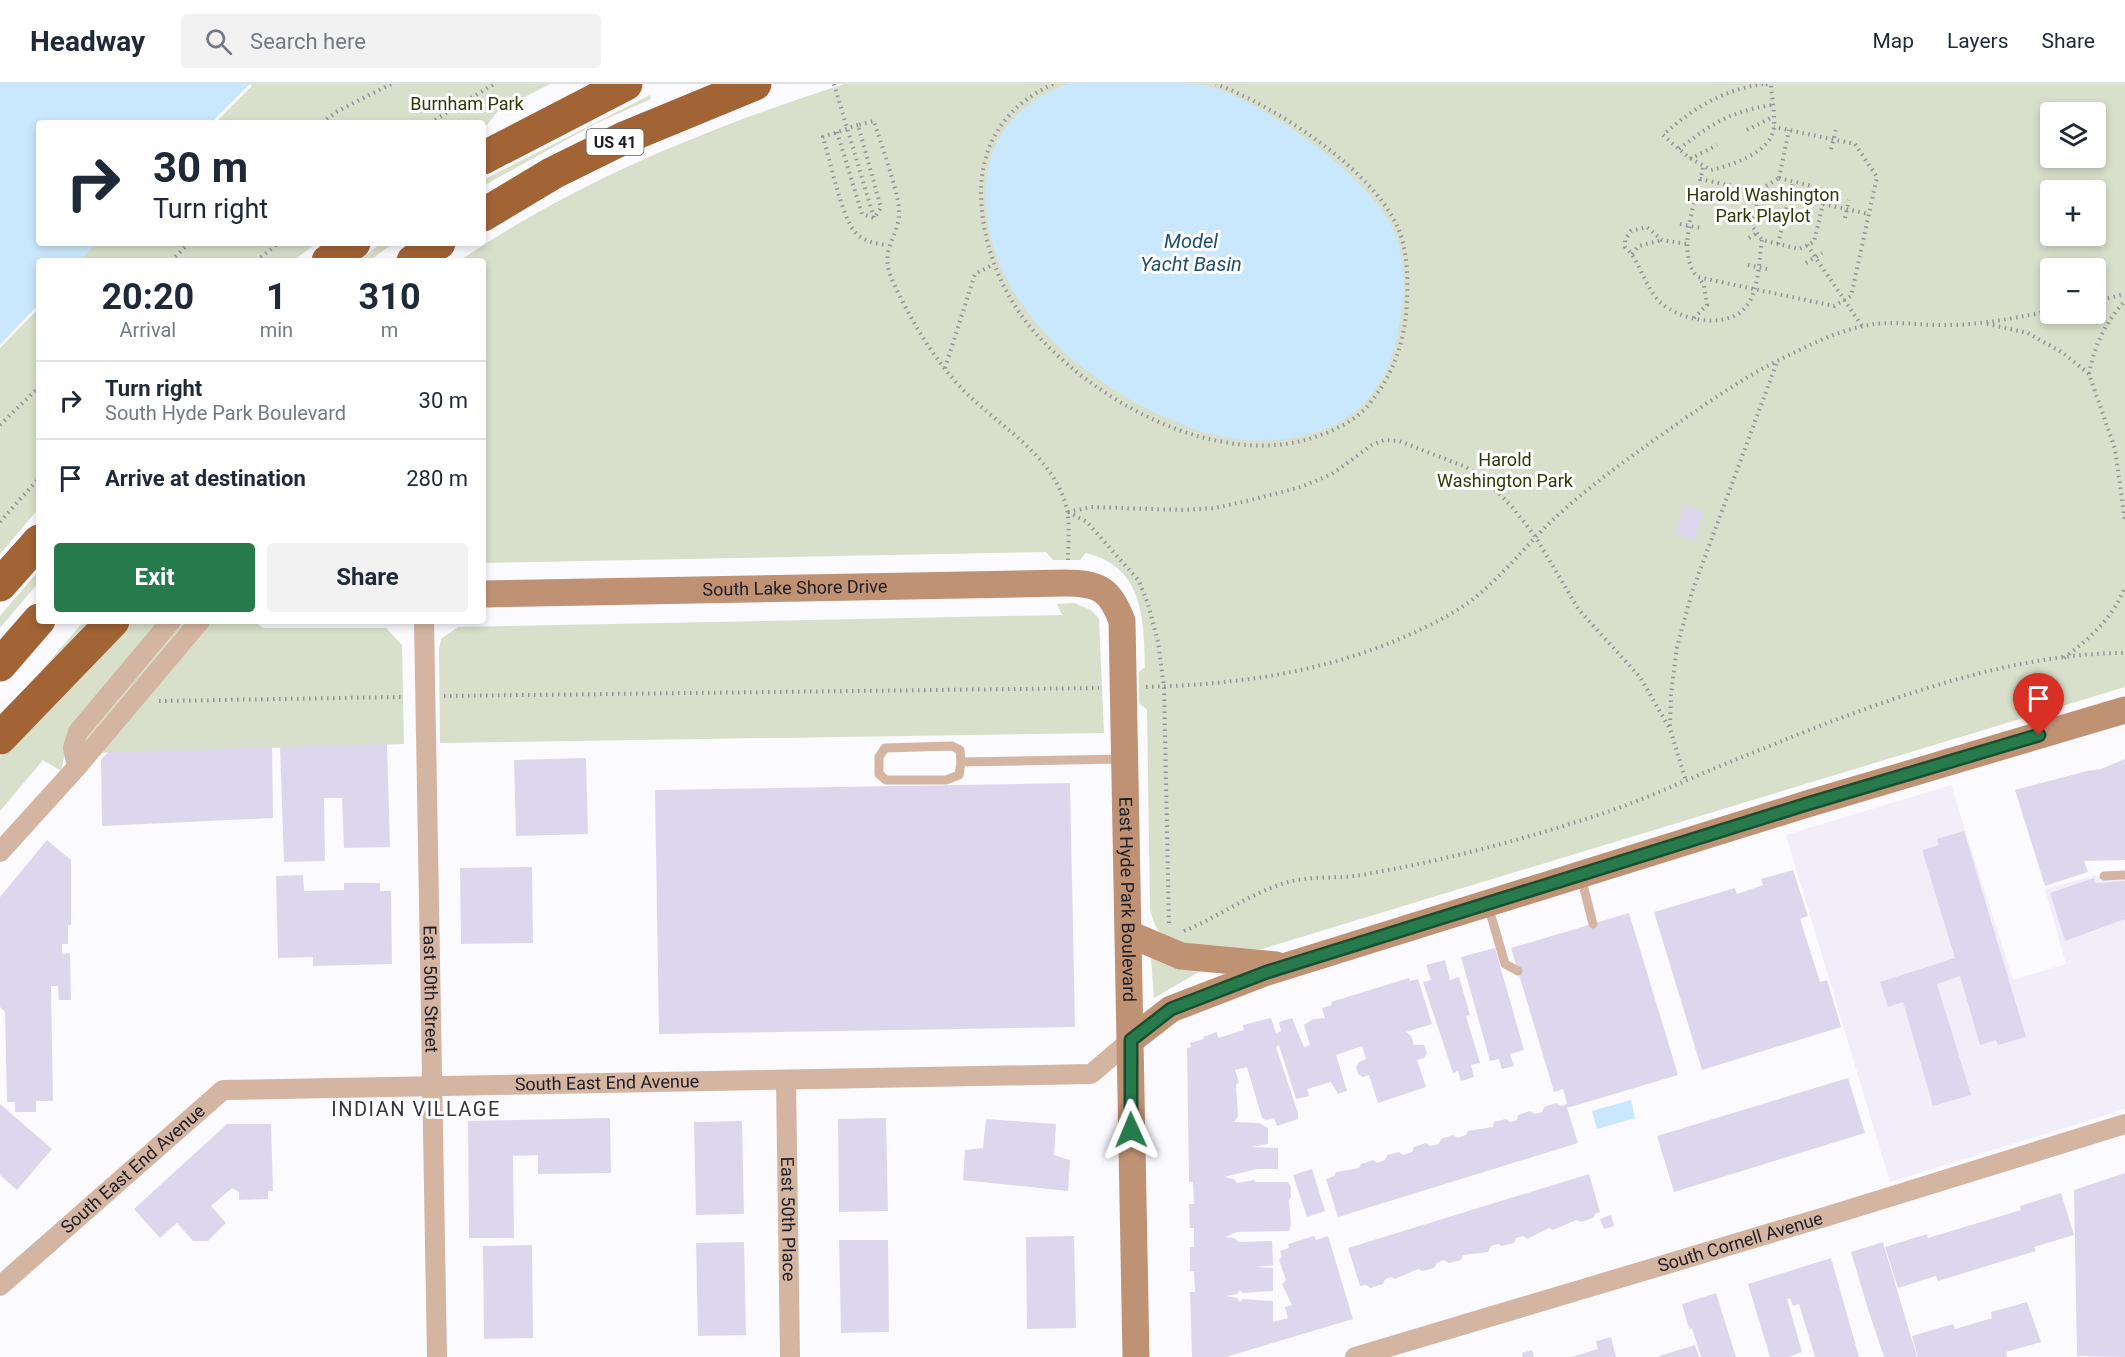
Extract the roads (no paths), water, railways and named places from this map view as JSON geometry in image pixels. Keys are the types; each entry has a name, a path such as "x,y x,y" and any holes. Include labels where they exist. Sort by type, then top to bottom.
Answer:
{"highway":[{"name":"US 41","path":"486,156 626,84"},
{"name":"US 41","path":"486,213 553,172 624,138 754,84"},
{"path":"332,258 350,246"},
{"path":"417,258 435,246"},
{"path":"0,585 36,544"},
{"path":"0,666 36,624"},
{"path":"0,738 110,624"}],"street":[{"name":"South Lake Shore Drive","path":"486,594 1065,583 1097,586 1105,591"},
{"name":"East Hyde Park Boulevard","path":"1105,591 1116,605 1122,621 1136,1357"},
{"path":"77,766 73,748 78,732 168,624"},
{"path":"0,852 134,701 198,624"},
{"name":"East 50th Street","path":"424,624 437,1357"},
{"path":"1131,1040 1171,1009 1287,967 1580,874 2125,710"},
{"path":"1129,934 1181,956 1287,967"},
{"name":"South East End Avenue","path":"0,1286 223,1090 1091,1074 1131,1040"},
{"name":"East 50th Place","path":"786,1081 790,1357"},
{"name":"South Cornell Avenue","path":"1356,1357 1861,1206 2125,1124"}],"lane":[{"path":"952,746 960,750 961,762 959,775 945,780 886,780 879,774 879,757 885,748 952,746"},
{"path":"961,762 1124,759"},
{"path":"1580,874 1593,924"},
{"path":"2104,876 2125,875"},
{"path":"1487,903 1505,964 1518,971"}],"water":[{"path":"0,84 250,84 214,120 36,120 36,246 93,246 82,258 36,258 36,307 0,345"},
{"name":"Model Yacht Basin","path":"1068,84 1210,86 1259,108 1285,124 1337,163 1360,184 1392,227 1397,240 1403,269 1403,299 1396,342 1386,370 1380,383 1351,415 1325,429 1299,437 1274,440 1249,440 1201,431 1178,423 1131,400 1073,360 1047,335 1024,308 1006,278 993,246 986,211 987,175 996,143 1014,118 1038,98"},
{"path":"1631,1100 1635,1118 1597,1129 1592,1111"}],"district":[{"name":"INDIAN VILLAGE","path":"416,1109"}],"park label":[{"name":"Burnham Park","path":"467,104"},
{"name":"Harold Washington Park Playlot","path":"1763,205"},
{"name":"Harold Washington Park","path":"1505,470"}]}
